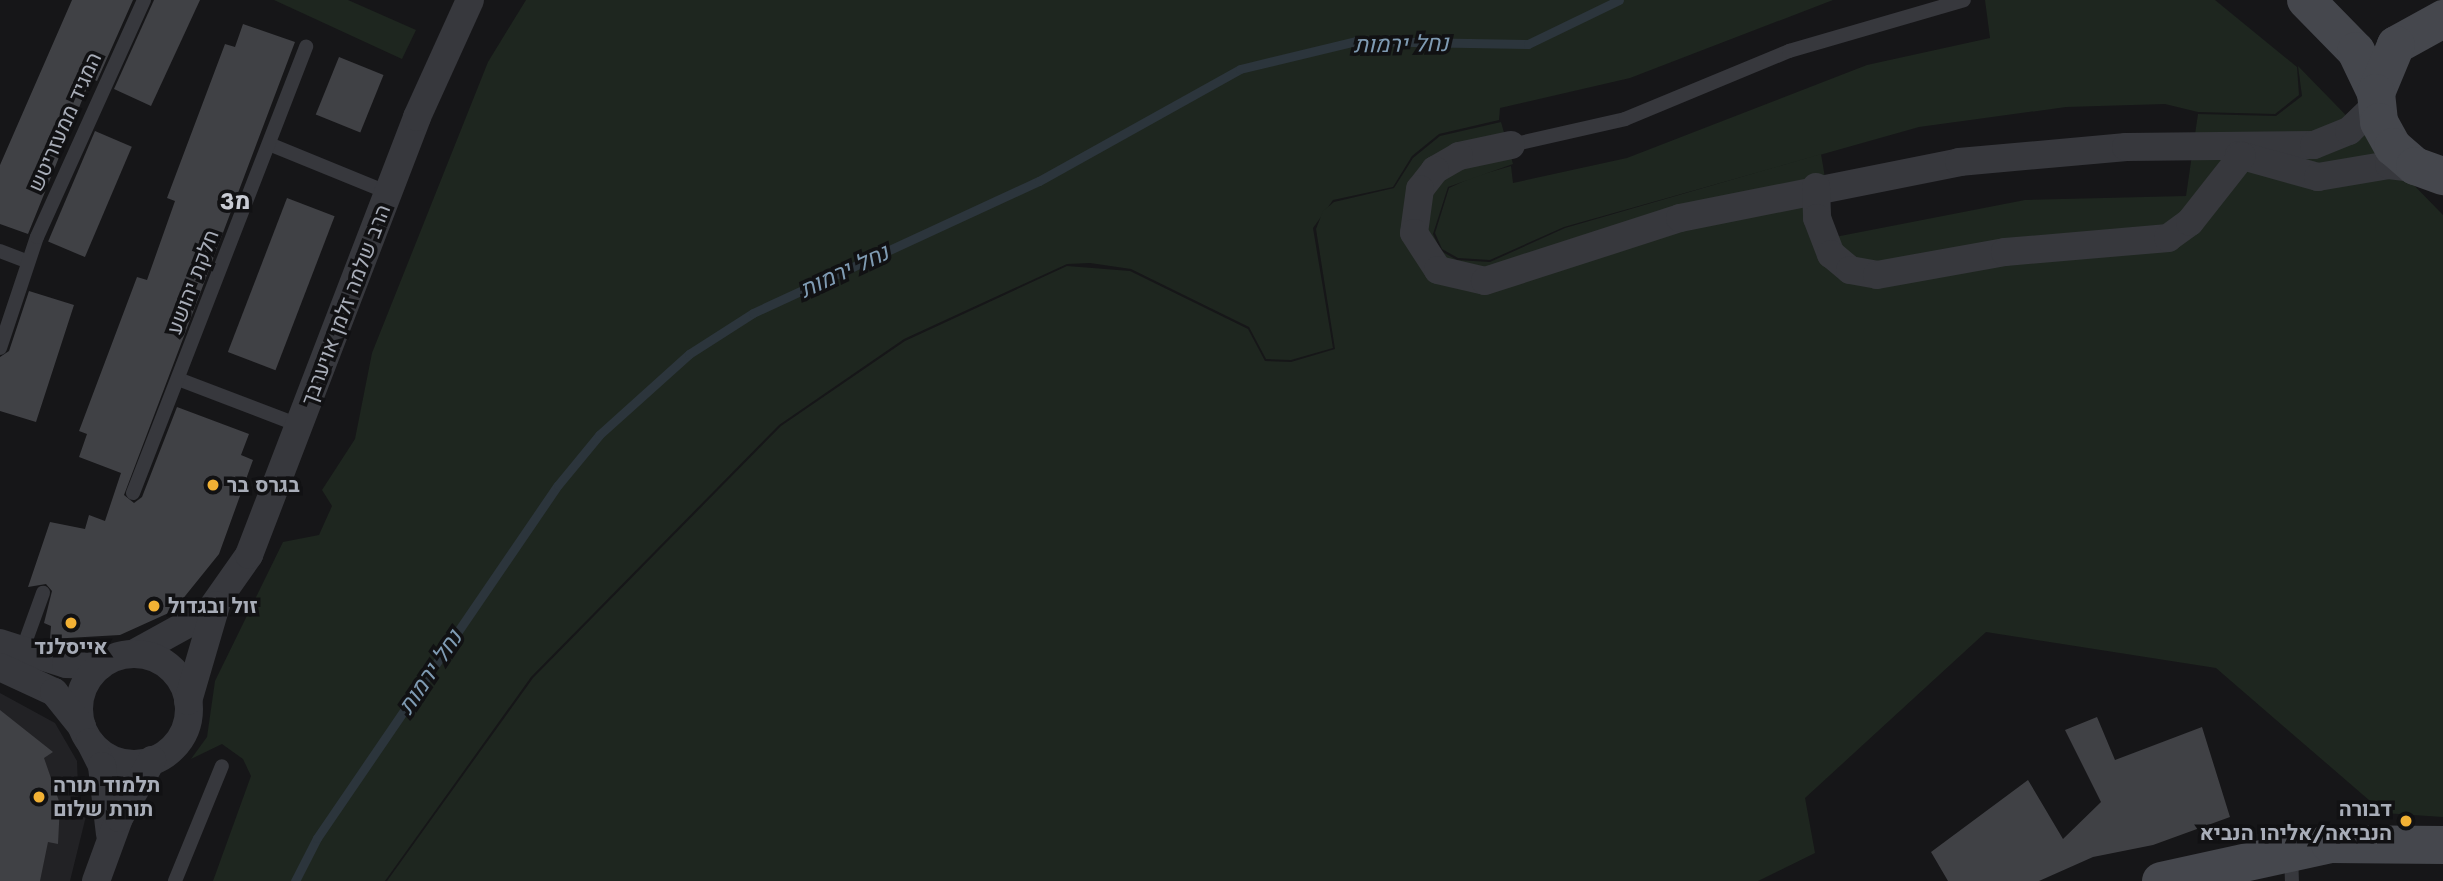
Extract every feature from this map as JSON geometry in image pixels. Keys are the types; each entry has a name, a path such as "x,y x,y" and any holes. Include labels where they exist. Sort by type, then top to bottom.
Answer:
{"main road":[{"path":"2410,0 2443,18"},
{"path":"2314,7 2356,51 2390,142 2431,173"},
{"path":"2376,99 2396,45 2443,18"},
{"path":"2161,881 2443,845"}],"street":[{"name":"הרב שלמה זלמן אויערבך","path":"216,605 260,534 389,193 470,0"},
{"path":"1511,145 1459,156 1435,170 1419,189 1414,233 1438,270 1485,281 1633,230 1816,187 2000,156 2206,145 2314,145 2349,131 2376,99"},
{"path":"2206,145 2318,177 2389,165 2431,173"},
{"path":"1816,187 1817,218 1831,254 1850,270 1877,275 2005,252 2168,238 2190,222 2242,156"},
{"path":"7,653 66,664 101,665 163,643 216,605"},
{"path":"96,881 110,844 152,761 183,733 188,701 216,605"},
{"path":"7,653 54,692 86,734 118,761 152,761"},
{"path":"133,654 166,664 188,701"},
{"path":"101,665 82,693 86,734 105,781 110,844"}],"lane":[{"name":"המגיד ממעזריטש","path":"0,348 28,262 144,0"},
{"path":"1511,145 1625,119 1789,51 1964,0"},
{"name":"חלקת יהושע","path":"133,493 306,46"},
{"path":"269,144 389,193"},
{"path":"0,251 28,262"},
{"path":"178,379 301,426"},
{"path":"7,653 43,593"},
{"path":"175,881 222,765"}],"shaded area":[{"path":"274,0 348,0 416,30 402,59"},
{"path":"526,0 1833,0 1630,78 1500,108 1499,120 1439,134 1412,156 1393,187 1333,200 1313,228 1333,348 1291,360 1266,359 1249,327 1131,269 1090,263 1067,264 904,339 779,425 531,677 385,881 213,881 251,776 243,759 222,744 191,759 207,737 215,681 283,542 319,535 332,506 322,490 355,439 372,353 488,62"},
{"path":"1985,0 2215,0 2297,67 2299,95 2275,114 2198,112 2165,104 2066,107 1919,127 1564,227 1490,260 1458,258 1442,249 1435,233 1449,188 1473,177 1511,166 1513,183 1627,158 1867,65 1990,38"},
{"path":"2298,66 2443,215 2443,817 2384,813 2216,668 1986,632 1805,798 1815,853 1758,881 387,881 533,678 781,426 905,341 1067,266 1130,271 1248,329 1265,361 1291,362 1335,349 1316,229 1323,211 1334,202 1394,188 1413,158 1440,136 1501,122 1513,164 1448,187 1433,234 1441,251 1457,260 1490,262 1565,228 1821,154 1835,237 2025,200 2186,196 2198,114 2276,116 2302,96"},
{"name":"תלמוד תורה תורת שלום","path":"0,693 55,723 77,761 79,814 86,816 70,881 0,881"}],"building":[{"path":"72,0 133,0 97,81 91,78 28,234 0,224 0,165"},
{"path":"154,0 200,0 151,106 114,89"},
{"path":"243,24 295,42 124,495 134,503 142,497 177,407 249,434 241,455 253,460 219,554 173,611 120,635 50,639 51,626 44,623 52,591 46,584 28,587 50,522 85,529 89,515 105,521 121,473 79,457 87,434 79,431 137,277 147,280 175,201 167,198 225,44 235,47"},
{"path":"339,57 384,75 360,132 316,114"},
{"path":"95,131 132,147 85,257 48,241"},
{"path":"287,198 335,216 275,370 228,352"},
{"path":"29,291 74,305 36,422 0,411 0,357 9,351"},
{"name":"תלמוד תורה תורת שלום","path":"0,710 53,752 44,758 60,804 58,844 48,842 40,881 0,881"},
{"path":"2097,717 2115,760 2202,727 2230,817 2153,845 2093,857 2039,881 1948,881 1931,852 2028,780 2063,839 2101,802 2065,730"}],"waterway":[{"name":"נחל ירמות","path":"295,881 317,838 558,485 599,435 689,354 753,313 1039,181 1240,69 1356,41 1528,44 1619,0"}],"place":[{"name":"בגרס בר","path":"213,485"},
{"name":"זול ובגדול","path":"154,606"},
{"name":"אייסלנד","path":"71,623"},
{"name":"תלמוד תורה תורת שלום","path":"39,797"},
{"name":"דבורה הנביאה/אליהו הנביא","path":"2406,821"}],"district":[{"name":"מ3","path":"235,201"}]}
